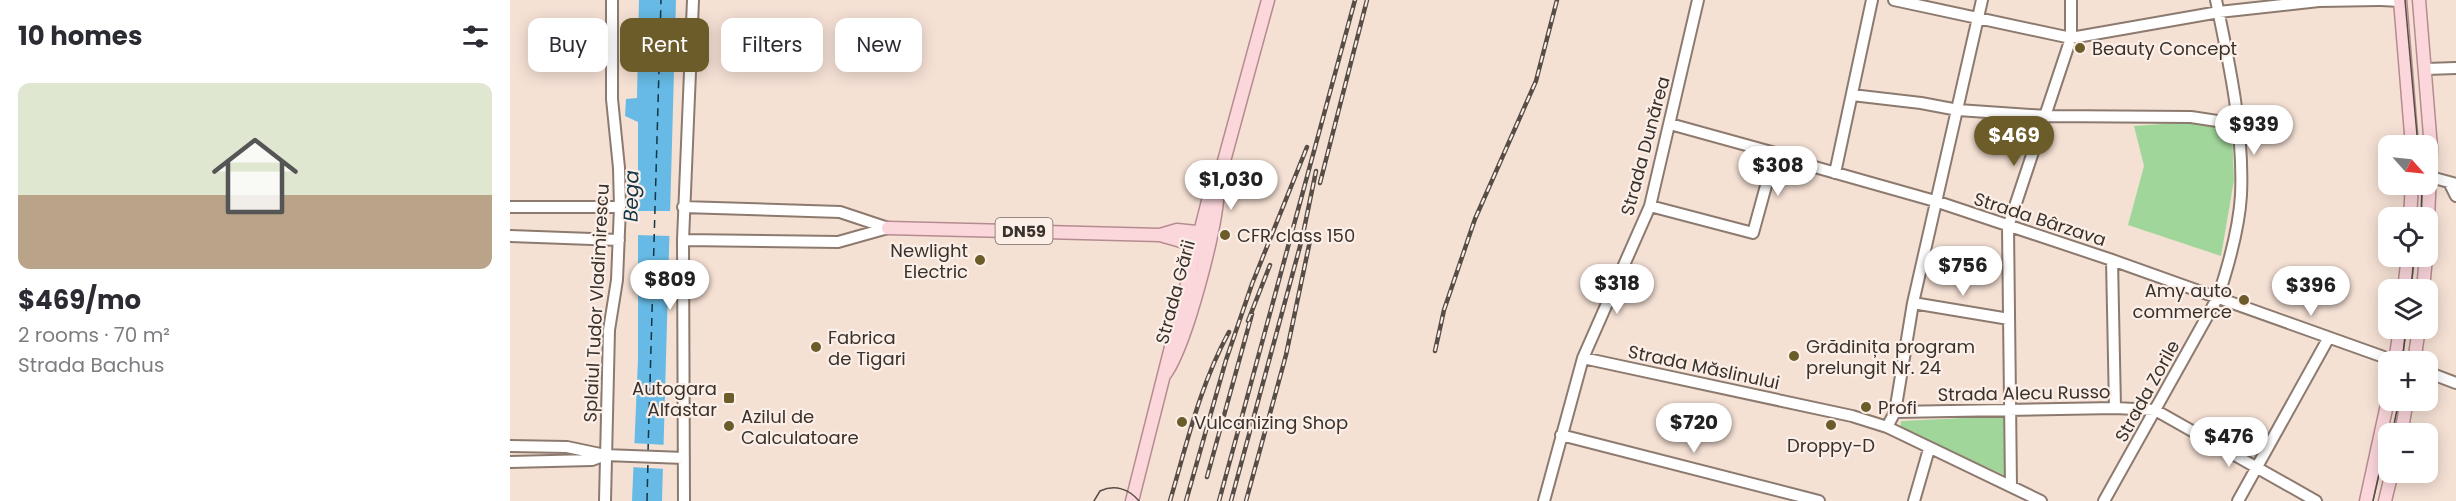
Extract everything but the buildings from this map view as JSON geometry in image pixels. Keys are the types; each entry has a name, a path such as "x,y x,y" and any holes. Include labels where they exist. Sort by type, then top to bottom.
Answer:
{"main road":[{"name":"Strada Gării","path":"1132,501 1166,373 1167,353 1205,233 1209,197 1218,183 1268,0"},
{"path":"2400,0 2411,135"},
{"path":"2420,0 2426,69 2428,135"},
{"name":"DN59","path":"888,228 1160,235 1201,247"},
{"name":"DN59","path":"1160,235 1177,230 1205,233"},
{"path":"2366,501 2386,411"},
{"path":"2385,501 2389,483"}],"street":[{"name":"Splaiul Tudor Vladimirescu","path":"605,501 611,455 609,330 617,280 620,207 619,168 612,99 612,0"},
{"path":"684,501 680,458 683,240 693,0"},
{"name":"Strada Dunărea","path":"1544,501 1583,358 1650,206 1698,0"},
{"path":"1835,173 1872,0"},
{"path":"1894,0 2071,38 2219,12 2319,1 2400,0"},
{"path":"1887,427 1895,412 1913,303 1982,0"},
{"path":"2011,486 2008,227 2071,38 2071,0"},
{"name":"Strada Zorile","path":"2104,501 2218,297 2228,265 2241,197 2237,124 2216,0"},
{"path":"2426,69 2456,68"},
{"path":"1852,95 1921,102 1958,110 2046,116 2191,117 2237,124"},
{"name":"Strada Bârzava","path":"1670,124 1935,201 2218,297 2378,356"},
{"path":"1650,206 1684,217 1753,233 1776,153"},
{"path":"2438,179 2453,183 2456,196"},
{"path":"510,207 620,207"},
{"path":"684,207 840,212 888,228"},
{"path":"683,240 838,242 888,228"},
{"path":"510,236 619,240"},
{"path":"2112,260 2115,408"},
{"path":"1913,303 2008,320"},
{"path":"2238,501 2328,339"},
{"name":"Strada Măslinului","path":"1583,358 1852,416 1887,427 2041,501"},
{"path":"2438,376 2456,383"},
{"name":"Strada Alecu Russo","path":"1895,412 2115,408 2155,410"},
{"path":"2155,410 2316,501"},
{"path":"1561,435 1819,501"},
{"path":"510,446 567,447 611,455 680,458"},
{"path":"1914,501 1929,449"},
{"path":"510,462 592,460 611,455"}],"green space":[{"path":"2190,122 2232,129 2234,180 2221,256 2128,225 2144,166 2134,126"},
{"path":"2005,416 2004,475 1900,429 1901,421"}],"water":[{"path":"639,0 676,0 675,18 639,18"},
{"path":"638,72 674,72 662,501 632,501 638,359 638,122 625,116 626,99 637,98"}],"pier":[{"path":"634,211 672,211 671,236 634,235"},
{"path":"631,443 667,445 666,469 630,467"}],"ferry route":[{"path":"648,452 661,0"},
{"path":"647,501 648,460"}],"tram line":[{"path":"2405,0 2417,135"},
{"path":"2421,207 2422,195"},
{"path":"2412,279 2413,267"},
{"path":"2403,351 2405,339"},
{"path":"2394,423 2397,411"},
{"path":"2373,501 2378,479"},
{"path":"1094,501 1100,491 1111,488 1131,493 1139,501"}],"railway":[{"path":"1219,501 1355,0"},
{"path":"1320,183 1367,0"},
{"path":"1435,351 1444,310 1475,219 1536,81 1557,0"},
{"path":"1186,501 1226,360 1252,284 1307,147"},
{"path":"1231,501 1302,239 1316,171"},
{"path":"1246,501 1286,355 1311,236"},
{"path":"1248,321 1270,265"},
{"path":"1207,477 1252,314"},
{"path":"1170,501 1202,393 1229,332"}],"place":[{"name":"Beauty Concept","path":"2080,48"},
{"name":"CFR class 150","path":"1225,235"},
{"name":"Newlight Electric","path":"980,260"},
{"name":"Amy auto commerce","path":"2244,300"},
{"name":"Fabrica de Tigari","path":"816,347"},
{"name":"Grădinița program prelungit Nr. 24","path":"1794,356"},
{"name":"Autogara Alfastar","path":"729,398"},
{"name":"Profi","path":"1866,407"},
{"name":"Vulcanizing Shop","path":"1182,422"},
{"name":"Droppy-D","path":"1831,425"},
{"name":"Azilul de Calculatoare","path":"729,426"}],"water label":[{"name":"Bega","path":"631,196"}]}
